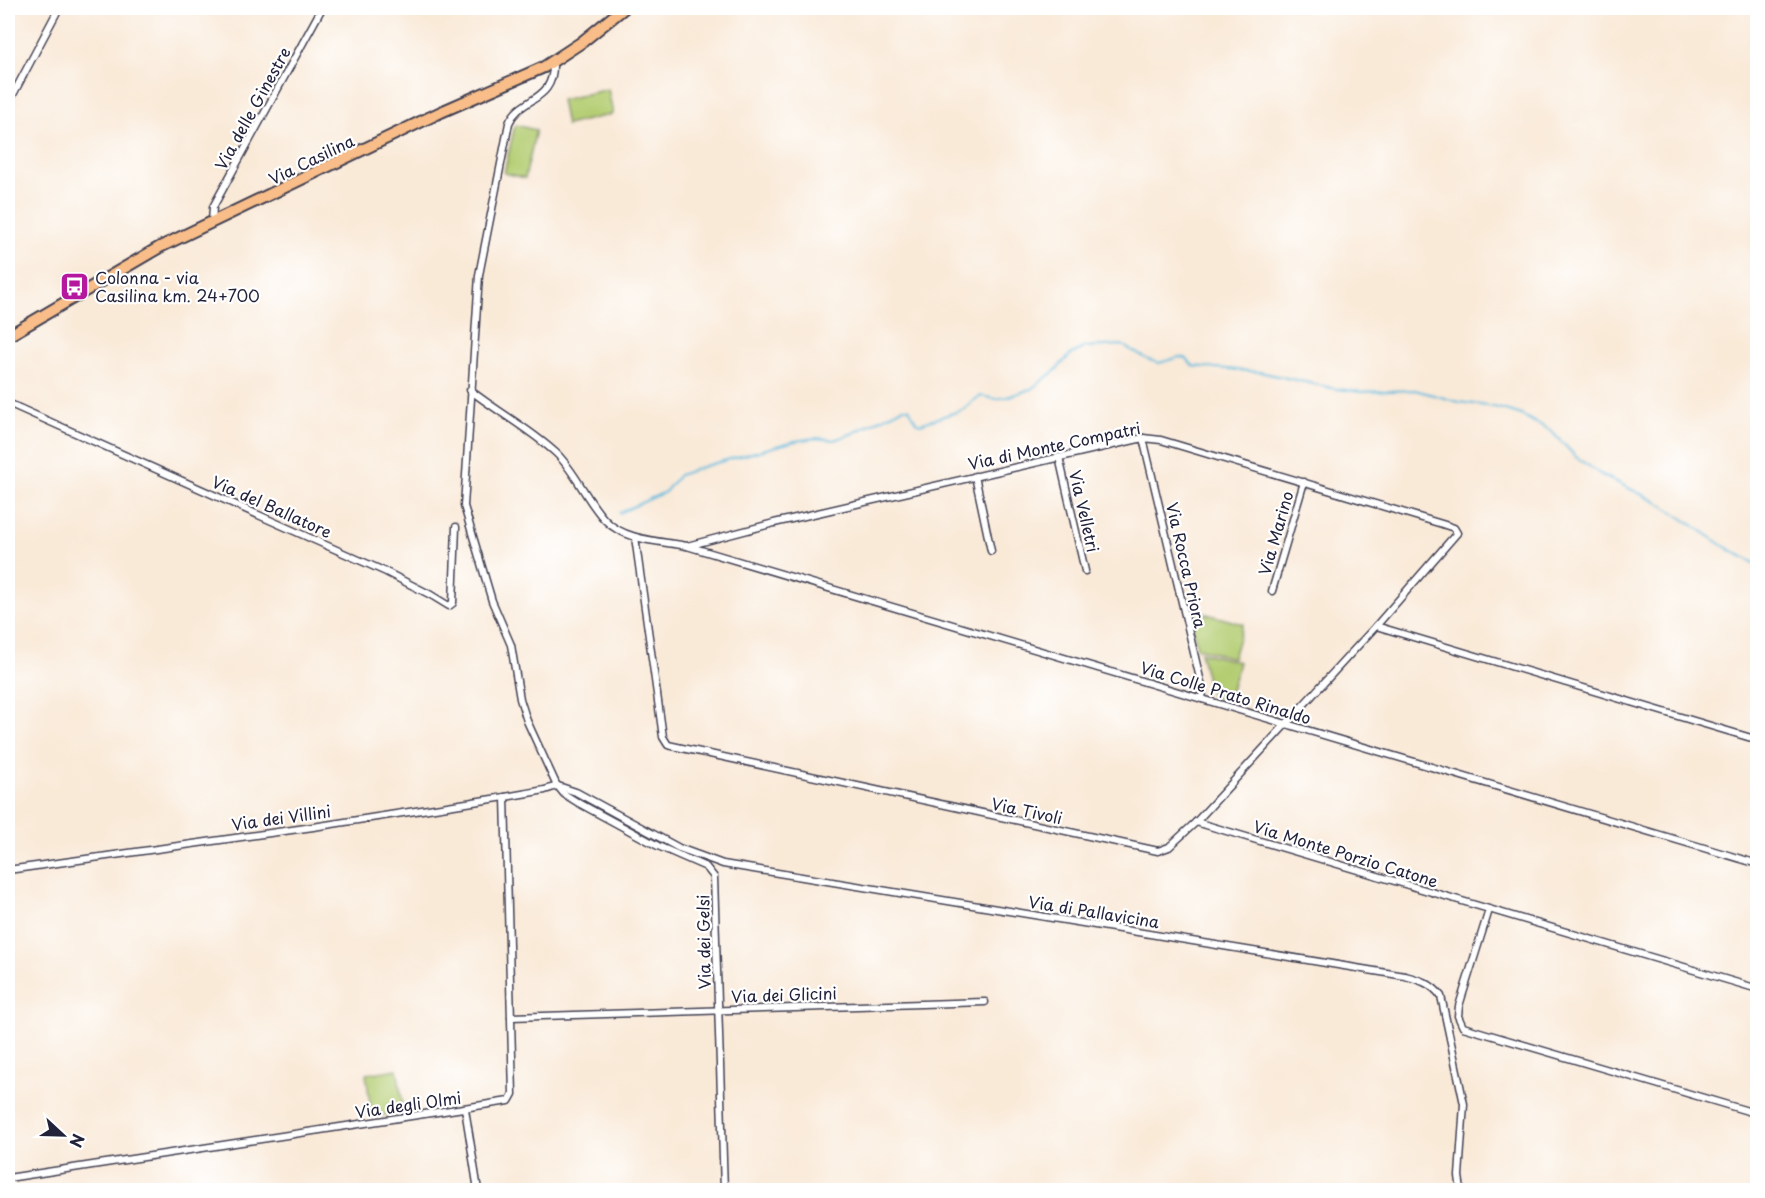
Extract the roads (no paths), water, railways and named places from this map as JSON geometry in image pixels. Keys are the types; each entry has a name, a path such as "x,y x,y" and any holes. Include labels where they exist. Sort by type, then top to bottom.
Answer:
{"main road":[{"name":"Via Casilina","path":"8,336 160,248 441,112 553,61 582,42 624,8"}],"street":[{"path":"8,104 59,8"},
{"name":"Via delle Ginestre","path":"213,222 213,207 322,8"},
{"path":"553,61 552,76 546,90 541,96 517,111 508,127 480,264 470,390 465,512 494,606 511,645 525,716 557,786"},
{"name":"Via Colle Prato Rinaldo","path":"470,390 558,454 605,520 618,530 635,537 687,546 1758,864"},
{"name":"Via del Ballatore","path":"8,403 376,568 450,606 453,601 456,527"},
{"name":"Via di Monte Compatri","path":"687,546 774,523 1143,438 1161,440 1304,482 1451,527 1457,531"},
{"name":"Via Rocca Priora","path":"1143,438 1203,691 1202,699"},
{"name":"Via Velletri","path":"1059,457 1085,571"},
{"path":"975,476 991,551"},
{"name":"Via Marino","path":"1272,591 1304,482"},
{"name":"Via Tivoli","path":"635,537 663,737 668,745 1153,851 1169,848 1196,822 1376,626 1456,535 1457,531"},
{"path":"1376,626 1758,740"},
{"name":"Via dei Villini","path":"8,870 505,797 557,786"},
{"name":"Via dei Gelsi","path":"557,786 564,794 577,802 712,873 715,882 724,1191"},
{"name":"Via di Pallavicina","path":"557,786 576,792 679,848 723,864 1422,980 1433,986 1441,996 1464,1104 1459,1176 1461,1191"},
{"name":"Via degli Olmi","path":"8,1178 507,1102 512,1097 505,797"},
{"name":"Via Monte Porzio Catone","path":"1196,822 1758,989"},
{"path":"1489,910 1459,1006 1458,1016 1463,1027 1758,1114"},
{"name":"Via dei Glicini","path":"511,1017 986,1002"},
{"path":"465,1109 478,1191"}],"waterway":[{"path":"619,513 665,492 679,475 705,466 795,441 815,438 834,440 903,408 909,408 916,422 920,424 965,409 982,396 995,399 1031,389 1055,371 1070,355 1085,347 1122,345 1159,363 1179,357 1186,358 1193,366 1260,372 1336,389 1363,392 1415,390 1519,414 1550,430 1576,457 1600,474 1661,504 1727,548 1758,565"}],"place":[{"name":"Colonna - via Casilina km. 24+700","path":"74,286"}]}
